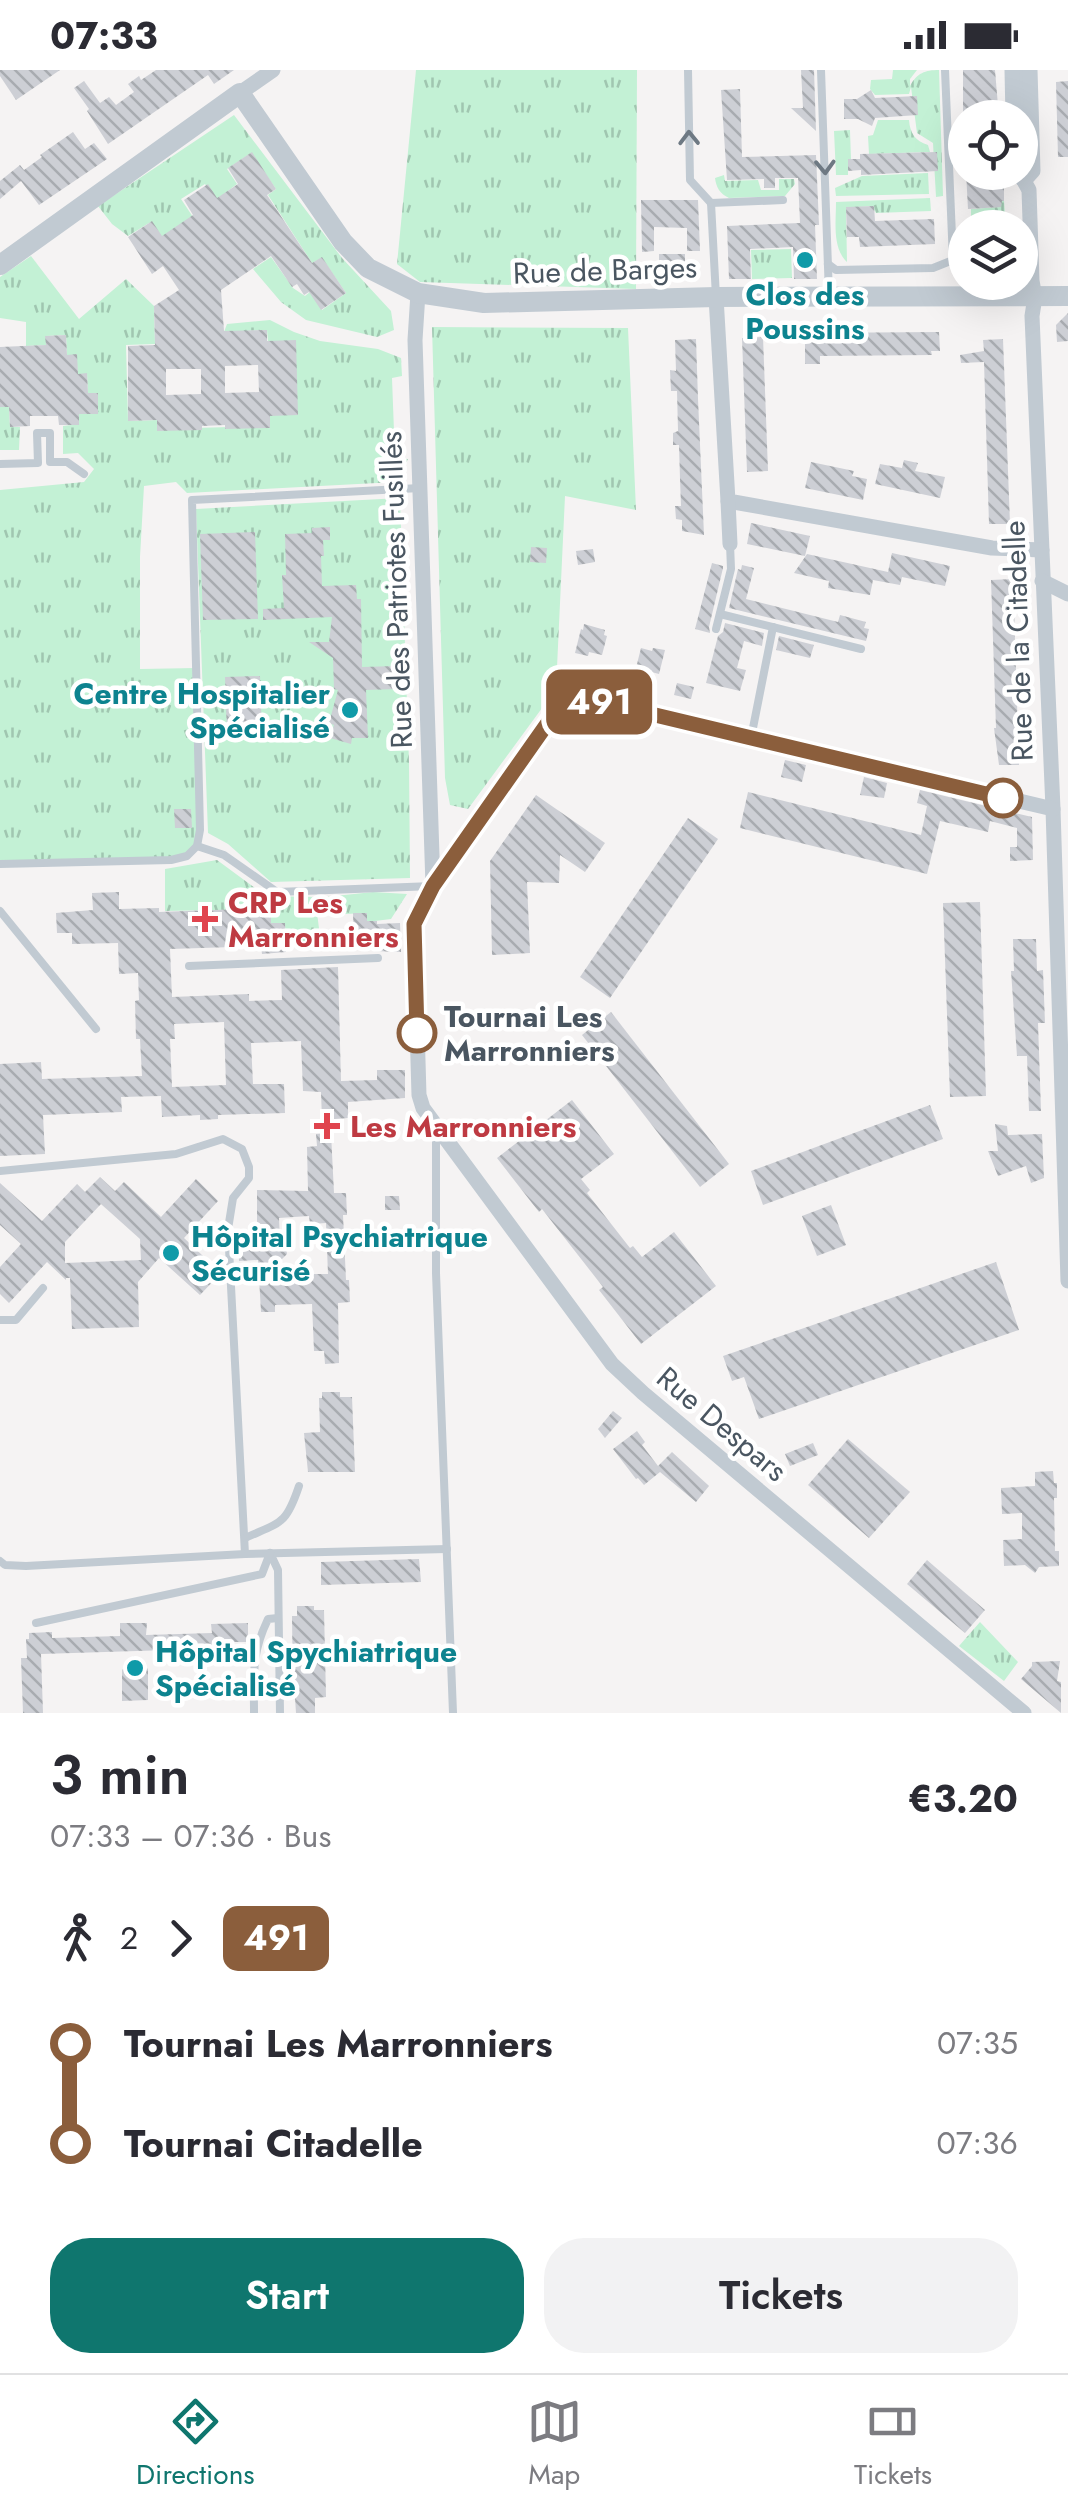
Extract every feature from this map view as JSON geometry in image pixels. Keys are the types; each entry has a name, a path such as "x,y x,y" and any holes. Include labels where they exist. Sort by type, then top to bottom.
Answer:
{"street":[{"path":"2,259 272,70"},
{"path":"1012,70 1013,100"},
{"name":"Rue de la Citadelle","path":"1030,70 1031,100"},
{"name":"Rue de Barges","path":"240,92 342,242 368,268 418,293 484,303 716,297 948,297"},
{"name":"Rue des Patriotes Fusillés","path":"418,293 415,340 433,886"},
{"name":"Rue de Barges","path":"1038,297 1068,296"},
{"path":"716,297 730,544"},
{"name":"Rue de la Citadelle","path":"1035,300 1032,316 1068,1280"},
{"path":"728,500 992,548 1042,550"},
{"path":"1042,582 1068,594"},
{"name":"Rue des Patriotes Fusillés","path":"436,1128 420,1096 414,924 433,886 566,697 584,698 1053,810"},
{"name":"Rue Despars","path":"436,1128 612,1364 1024,1713"}],"lane":[{"path":"688,70 690,180 711,203 716,297"},
{"path":"821,70 830,298"},
{"path":"945,70 951,210"},
{"name":"Rue de la Citadelle","path":"1020,70 1020,100"},
{"path":"711,203 783,200"},
{"path":"828,264 836,270 933,268 948,262"},
{"path":"38,463 37,433 50,433 50,462"},
{"path":"0,464 67,462 84,474"},
{"path":"0,864 171,860 187,856 197,846 200,812 192,500 420,488"},
{"path":"716,628 732,570 730,544"},
{"path":"720,614 860,649"},
{"path":"750,738 773,627"},
{"path":"197,846 224,855 277,892 433,886"},
{"path":"0,911 96,1029"},
{"path":"190,966 378,958"},
{"path":"436,1128 436,1273 453,1713"},
{"path":"0,1171 176,1154 223,1139 242,1150 249,1167 248,1178 233,1198 228,1229 246,1554"},
{"path":"0,1320 16,1320 44,1288"},
{"path":"244,1538 284,1520 299,1486"},
{"path":"0,1561 26,1566 246,1554 448,1549"},
{"path":"270,1554 278,1570 280,1713"},
{"path":"36,1623 262,1574 270,1554"},
{"path":"254,1713 253,1661 259,1637 268,1619 278,1618"}],"green space":[{"path":"416,70 637,70 636,289 420,282 397,264"},
{"path":"893,70 917,70 910,86 922,73 939,70 943,196 936,197 933,143 917,133 911,87 909,94 875,95 870,89 871,80 892,79"},
{"path":"234,115 342,258 391,311 394,330 377,337 306,320 281,302 253,269 271,257 293,288 305,296 310,292 322,310 346,293 322,258 312,263 268,195 276,189 251,153 227,169 237,184 224,194 223,211 205,184 181,199 193,217 160,239 149,223 128,236 98,206"},
{"path":"878,120 909,120 914,136 928,145 930,152 869,154 868,136 873,135"},
{"path":"850,130 848,175 836,175 834,131"},
{"path":"928,173 929,194 836,196 835,188 862,176"},
{"path":"724,175 725,181 758,180 761,190 779,190 779,179 794,179 795,184 785,196 729,198 717,187 715,178"},
{"path":"930,198 931,211 876,213 872,206 846,208 847,262 842,256 836,234 836,202"},
{"path":"1004,201 1005,210 971,210 971,209 1000,207"},
{"path":"791,249 792,278 752,279 751,250"},
{"path":"31,256 79,319 126,279 154,306 155,344 126,345 128,421 158,420 159,429 267,426 268,413 296,387 296,341 268,342 267,330 224,332 227,324 270,320 320,341 378,349 401,358 402,376 392,378 395,458 408,459 396,482 187,493 176,482 144,486 140,669 196,668 197,846 187,856 0,864 0,490 84,482 94,469 78,453 63,454 63,426 79,424 79,414 98,413 98,393 88,393 87,374 78,374 76,355 67,355 66,335 46,336 46,345 26,346 26,322 0,318 0,277"},
{"path":"432,327 628,328 636,510 565,496 556,689 468,809 450,805 445,778"},
{"path":"0,407 9,407 10,427 20,427 19,450 0,450"},
{"path":"400,498 410,878 271,882 228,844 208,833 196,509"},
{"path":"217,860 266,896 315,897 321,944 286,945 285,924 269,923 269,909 165,911 165,869"},
{"path":"373,892 407,894 391,919 367,922 366,913 325,915 325,897"},
{"path":"980,1622 1018,1662 1004,1681 959,1646"}],"building":[{"path":"0,70 60,70 16,100"},
{"path":"156,70 234,70 214,84 208,75 108,144 74,88 84,81 100,103 109,97 116,105 134,92 128,84"},
{"path":"801,70 814,70 816,131 791,108 803,108"},
{"path":"963,70 995,70 998,100 963,100"},
{"path":"1068,81 1068,157 1058,157 1056,82"},
{"path":"740,89 742,157 816,155 817,279 794,279 793,247 750,249 751,279 729,279 727,226 800,223 798,178 775,178 775,188 764,188 764,179 727,180 721,90"},
{"path":"871,90 875,98 917,96 918,115 875,118 872,126 858,119 844,119 844,99 857,99"},
{"path":"73,132 85,149 94,143 107,159 39,205 21,181 0,199 0,181 20,165 24,170"},
{"path":"252,152 276,189 267,195 312,263 322,257 346,293 321,310 309,292 304,295 297,284 292,287 271,256 221,290 224,331 267,330 267,341 296,340 298,415 270,416 270,428 225,429 225,425 157,431 157,420 128,421 128,346 155,345 154,306 179,290 163,266 152,274 128,237 152,221 162,236 193,215 184,200 208,184 217,198 238,184 228,168","holes":["258,365 259,392 225,393 225,366","166,369 201,369 201,394 166,395"]},
{"path":"937,152 938,171 861,175 861,170 848,171 848,159 860,159 860,154"},
{"path":"967,190 1004,190 1001,207 968,209"},
{"path":"641,200 698,200 700,251 687,251 687,228 654,227 654,251 642,252"},
{"path":"874,206 875,221 934,219 935,244 860,247 859,237 847,237 846,207"},
{"path":"659,254 685,254 685,280 659,280"},
{"path":"1068,313 1068,341 1057,342 1056,325"},
{"path":"939,332 940,351 931,351 932,355 820,356 820,364 805,364 805,333"},
{"path":"66,335 67,355 77,354 78,374 87,373 88,393 98,393 98,414 79,414 79,425 59,425 58,416 30,416 30,426 10,427 9,407 0,407 0,347 46,345 45,336"},
{"path":"763,337 768,471 747,472 742,338"},
{"path":"696,339 704,535 682,531 675,506 681,506 679,445 673,445 673,433 678,431 677,391 671,391 670,370 676,371 675,340"},
{"path":"1003,339 1010,524 989,524 984,362 961,363 960,355 984,351 983,340"},
{"path":"904,460 918,463 915,471 945,477 940,498 875,484 880,464 902,468"},
{"path":"811,462 854,471 852,476 867,479 863,500 805,488"},
{"path":"751,523 810,536 805,556 747,544"},
{"path":"330,527 330,540 323,540 322,586 356,585 357,599 361,599 362,667 396,666 398,689 366,690 368,738 352,738 351,744 330,738 334,725 329,723 338,690 334,689 333,658 309,642 329,642 332,617 263,620 263,609 284,608 285,534 312,533 312,528"},
{"path":"255,532 258,619 203,620 200,534"},
{"path":"531,547 547,548 546,563 530,562"},
{"path":"593,549 595,562 578,565 576,551"},
{"path":"892,553 950,566 945,586 902,577 900,585 873,580 870,595 828,588 829,581 794,573 807,554 888,572"},
{"path":"712,563 723,568 710,633 695,629"},
{"path":"742,565 754,568 746,599 838,622 840,615 866,622 866,641 729,608"},
{"path":"1013,579 1019,765 999,765 994,728 991,580"},
{"path":"725,623 764,633 762,646 744,641 737,668 746,670 740,691 706,683"},
{"path":"584,624 605,630 602,655 575,653"},
{"path":"779,636 814,645 810,658 776,650"},
{"path":"641,648 665,650 659,674 636,668"},
{"path":"260,676 262,734 227,735 225,677"},
{"path":"677,683 694,687 691,699 674,695"},
{"path":"785,760 806,765 802,782 781,777"},
{"path":"864,777 887,783 884,798 860,795"},
{"path":"920,790 1032,817 1033,860 1010,861 1010,847 1017,847 1017,828 990,821 988,832 940,821 927,874 740,828 748,792 921,835 927,806 917,803"},
{"path":"536,795 605,843 585,872 560,855 559,883 527,882 530,953 492,955 490,861"},
{"path":"174,809 191,809 192,828 175,828"},
{"path":"688,818 718,839 610,998 580,977"},
{"name":"Les Marronniers","path":"119,892 119,909 159,908 159,912 271,908 271,923 285,923 286,952 262,954 261,946 170,949 172,997 249,994 249,1001 282,1000 281,970 338,967 341,1081 377,1080 377,1070 405,1070 405,1098 348,1102 348,1118 322,1120 321,1092 303,1091 301,1041 251,1043 253,1084 284,1084 285,1113 218,1115 218,1119 200,1120 200,1115 162,1117 161,1096 121,1097 122,1112 43,1115 45,1154 0,1156 0,1064 41,1062 42,1079 142,1076 140,1039 136,1039 138,973 119,974 118,943 72,944 72,933 57,933 56,913 93,910 92,893","holes":["224,1022 226,1085 172,1087 170,1039 175,1039 174,1024"]},
{"path":"980,902 986,1096 950,1097 943,903"},
{"path":"353,913 367,913 367,921 377,924 400,923 401,952 373,951 365,948 365,943 354,943"},
{"path":"1013,939 1036,939 1037,971 1043,970 1045,1023 1038,1023 1041,1111 1029,1111 1027,1056 1017,1056 1011,971"},
{"path":"611,1012 729,1164 700,1187 582,1035"},
{"path":"572,1100 614,1154 581,1179 590,1190 587,1193 630,1248 633,1246 642,1257 674,1232 716,1286 641,1344 599,1290 603,1287 497,1158"},
{"path":"930,1105 943,1139 763,1205 751,1171"},
{"path":"995,1124 1007,1126 1008,1135 1042,1134 1044,1178 1031,1183 1026,1166 998,1176 988,1151 998,1151"},
{"path":"331,1133 334,1193 346,1193 347,1215 343,1215 350,1302 338,1303 339,1363 325,1364 324,1351 314,1351 312,1304 275,1305 275,1312 261,1312 258,1260 239,1261 238,1242 257,1241 257,1190 308,1191 307,1147 317,1146 316,1134","holes":["309,1216 310,1224 326,1223 328,1274 311,1274 312,1281 281,1282 280,1261 287,1254 280,1240 279,1218"]},
{"name":"Hôpital Psychiatrique Sécurisé","path":"100,1177 115,1191 124,1182 161,1217 196,1179 218,1201 184,1238 221,1273 200,1295 159,1258 138,1282 139,1327 72,1329 70,1278 66,1280 47,1262 9,1303 0,1294 0,1267 21,1244 0,1225 0,1183 42,1221 77,1184 85,1192","holes":["101,1204 140,1239 141,1260 65,1263 65,1242"]},
{"path":"385,1196 399,1196 400,1210 385,1210"},
{"path":"831,1205 846,1245 817,1256 802,1216"},
{"path":"996,1262 1019,1330 759,1419 744,1377 732,1381 723,1356"},
{"path":"322,1392 352,1397 355,1472 308,1472 304,1433 320,1432"},
{"path":"613,1411 622,1418 605,1438 598,1429"},
{"path":"637,1431 658,1466 672,1452 709,1486 696,1502 660,1472 644,1485 636,1479 613,1449"},
{"path":"848,1439 910,1492 869,1538 808,1485"},
{"path":"813,1443 818,1455 790,1466 785,1454"},
{"path":"1053,1471 1057,1483 1055,1551 1059,1551 1059,1566 1039,1567 1035,1573 1025,1565 1004,1566 1003,1540 1022,1539 1022,1513 1002,1514 1001,1488 1035,1486 1035,1472"},
{"path":"419,1559 421,1582 321,1585 321,1562"},
{"path":"927,1560 985,1610 965,1633 907,1584"},
{"path":"297,1606 324,1610 326,1697 315,1698 315,1713 296,1713 293,1698 292,1616 297,1616"},
{"name":"Hôpital Spychiatrique Spécialisé","path":"120,1623 147,1623 146,1635 212,1633 211,1624 248,1623 248,1642 233,1642 233,1648 41,1654 43,1713 23,1713 21,1658 27,1658 29,1633 52,1632 52,1638 120,1636"},
{"path":"134,1656 148,1669 148,1700 122,1701 122,1670"},
{"path":"1060,1661 1057,1681 1061,1682 1061,1713 1021,1679 1032,1662"}],"bus line":[{"name":"491","path":"417,1033 414,924 433,886 566,697 584,698 1003,798"}],"place":[{"name":"Clos des Poussins","path":"805,260"},
{"name":"Centre Hospitalier Spécialisé","path":"350,710"},
{"name":"CRP Les Marronniers","path":"205,919"},
{"name":"Tournai Les Marronniers","path":"417,1033"},
{"name":"Les Marronniers","path":"327,1126"},
{"name":"Hôpital Psychiatrique Sécurisé","path":"171,1253"},
{"name":"Hôpital Spychiatrique Spécialisé","path":"135,1668"}]}
